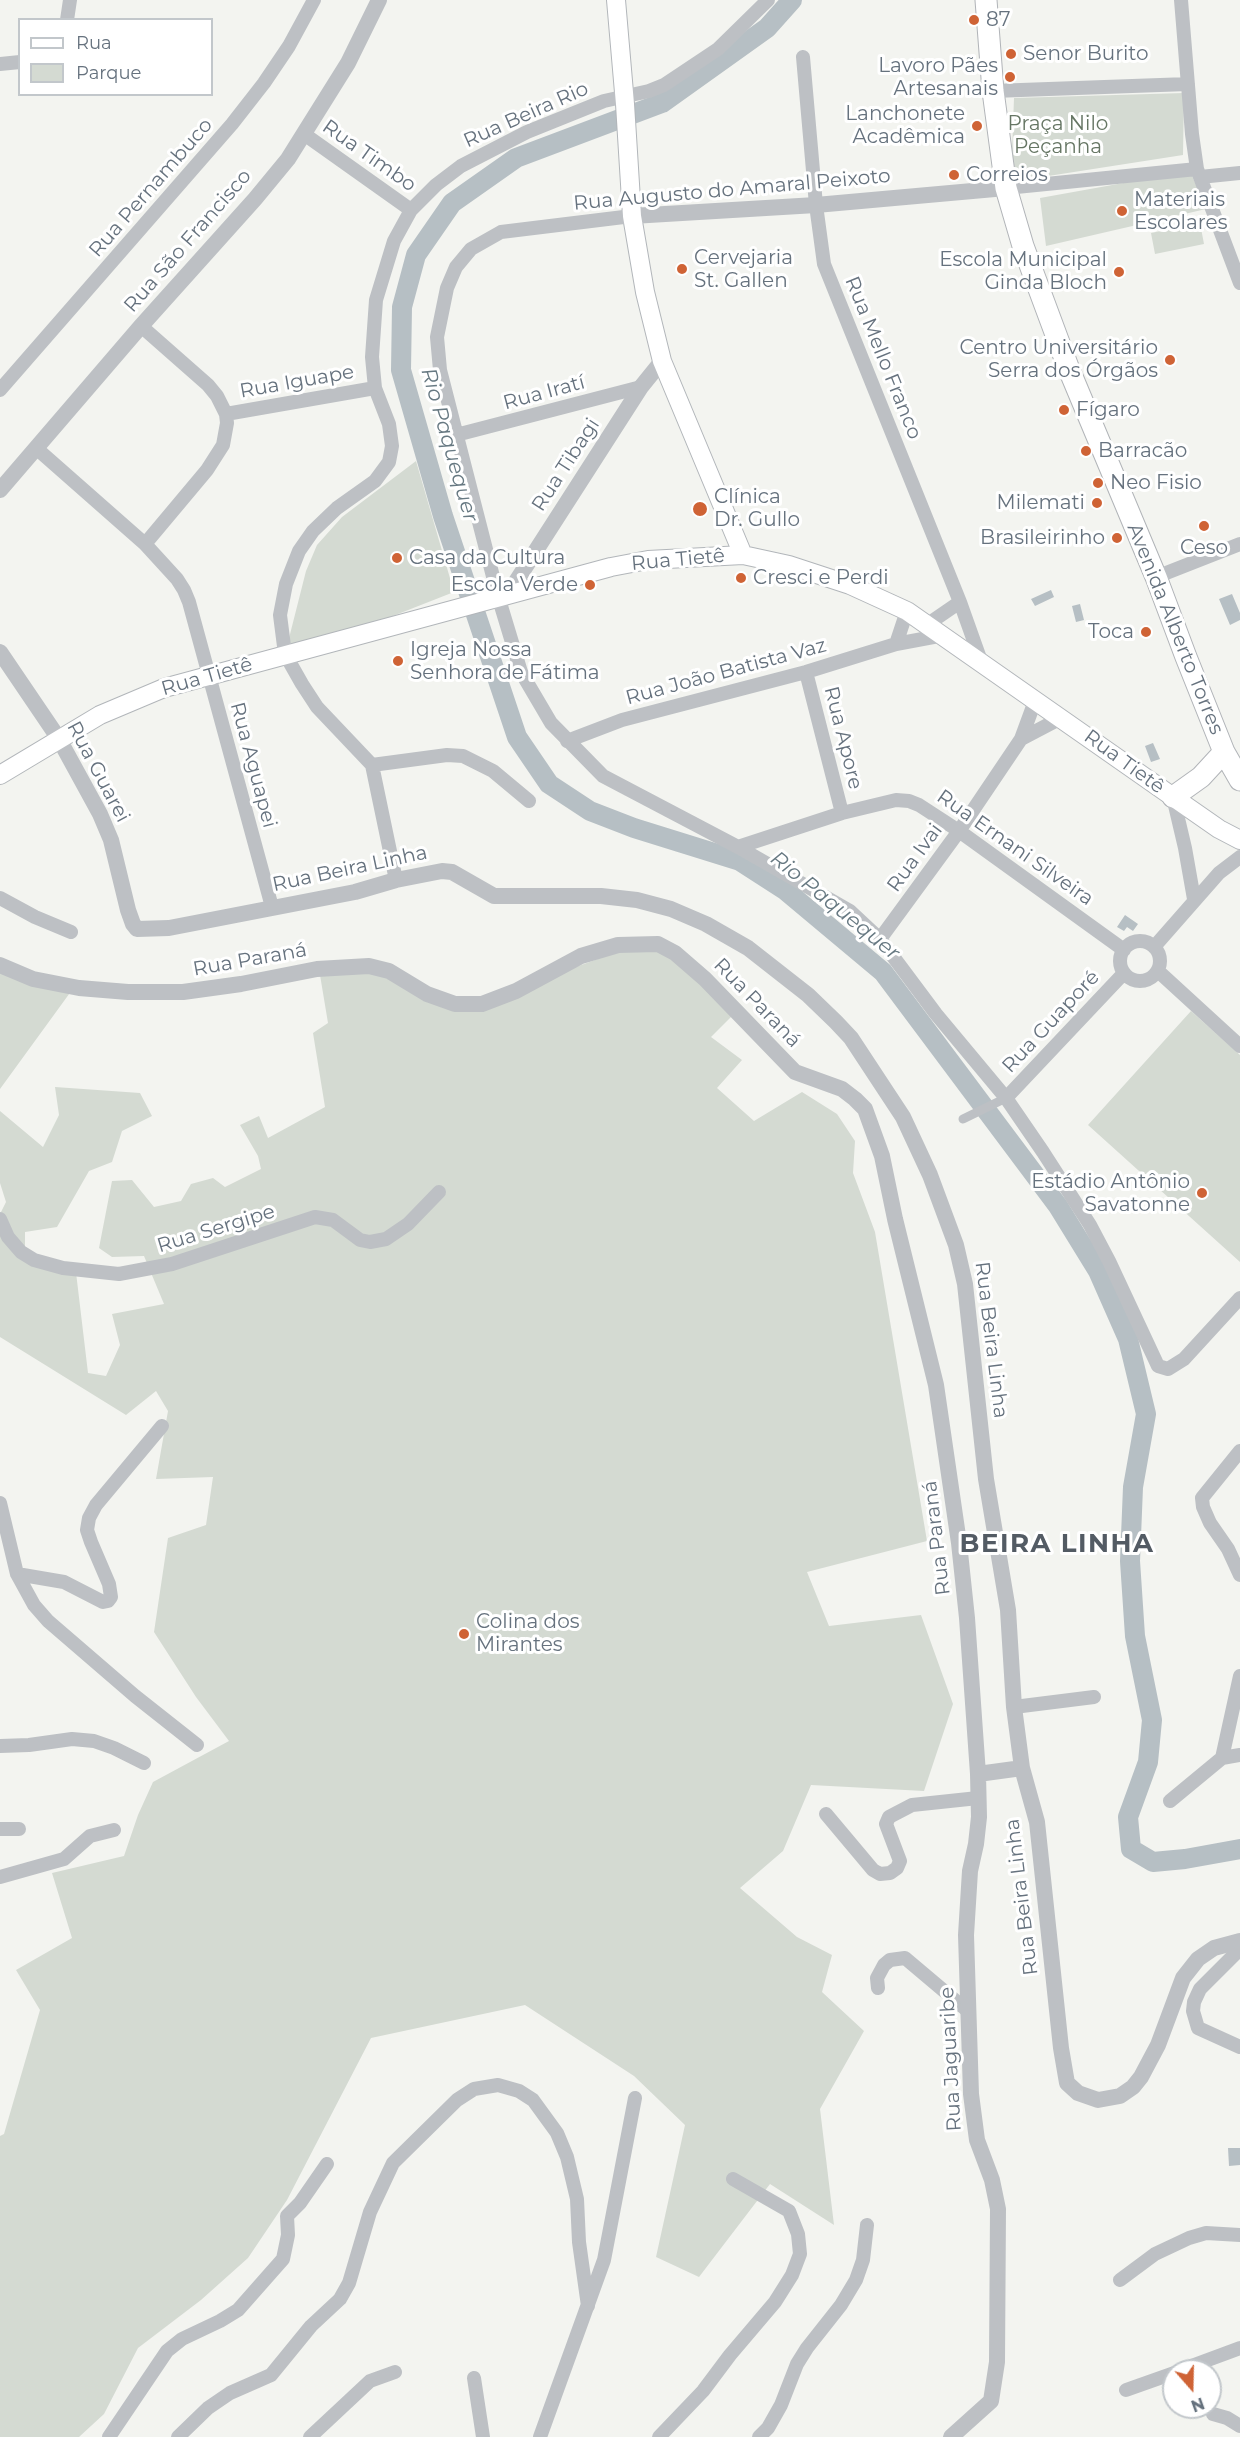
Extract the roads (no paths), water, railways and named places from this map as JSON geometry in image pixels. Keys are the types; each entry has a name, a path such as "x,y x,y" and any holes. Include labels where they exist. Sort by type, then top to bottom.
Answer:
{"main road":[{"path":"616,0 632,216 645,291 662,361 743,555"},
{"name":"Avenida Alberto Torres","path":"986,0 993,91 1005,181 1023,246 1068,367 1156,577 1224,752 1240,780"},
{"name":"Rua Tietê","path":"0,775 99,715 164,688 497,597 648,560 743,555 789,565 850,585 907,611 1219,829 1240,840"},
{"path":"1173,797 1201,777 1224,752"}],"street":[{"path":"68,18 70,0"},
{"name":"Rua Pernambuco","path":"0,390 232,124 289,46 314,0"},
{"name":"Rua São Francisco","path":"0,490 141,326 255,199 304,134 348,63 379,0"},
{"name":"Rua Beira Rio","path":"372,765 317,707 285,654 280,615 286,584 299,551 313,531 337,508 375,480 389,462 392,446 388,424 375,388 372,357 376,300 394,241 411,210 436,185 479,155 527,132 604,102 625,100 664,85 693,68 718,49 768,0"},
{"path":"1181,0 1198,173 1240,284"},
{"name":"Rua Mello Franco","path":"803,57 816,205 824,264 960,602 981,662"},
{"path":"0,64 18,62"},
{"path":"993,91 1188,84"},
{"name":"Rua Timbo","path":"304,134 411,210"},
{"name":"Rua Augusto do Amaral Peixoto","path":"1240,173 1005,181 816,205 632,216 501,232 471,249 456,267 447,288 437,337 440,370 497,597 521,672 551,723 603,776 738,847 850,911 880,939 936,1014 1006,1098 1090,1225 1158,1366 1168,1369 1184,1359 1240,1298"},
{"path":"141,326 208,385 226,414 227,423 223,446 207,470 145,544"},
{"name":"Rua Tibagi","path":"497,597 641,387 662,361"},
{"name":"Rua Iratí","path":"456,435 641,387"},
{"name":"Rua Iguape","path":"226,414 375,388"},
{"name":"Rua Aguapei","path":"36,448 145,544 184,590 272,907"},
{"path":"1156,577 1240,544"},
{"path":"928,624 960,602"},
{"path":"896,644 907,611"},
{"name":"Rua João Batista Vaz","path":"567,741 622,720 806,672 896,644 944,635"},
{"name":"Rua Guarei","path":"0,652 59,739 107,828 133,924"},
{"name":"Rua Apore","path":"806,672 842,813"},
{"name":"Rua Ivai","path":"880,939 959,831 1022,739 1035,701"},
{"name":"Rua Ivai","path":"1022,739 1061,717"},
{"path":"396,880 372,765 447,755 463,756 494,771 529,801"},
{"path":"1173,797 1194,899"},
{"name":"Rua Ernani Silveira","path":"738,847 842,813 896,800 909,801 959,831 1124,950"},
{"path":"1154,947 1194,899 1219,873 1240,857"},
{"name":"Rua Beira Linha","path":"133,924 137,929 143,930 169,928 355,892 396,880 442,871 452,872 494,896 601,896 637,900 671,909 706,924 748,948 808,995 851,1038 903,1117 930,1175 956,1245 965,1284 986,1479 1008,1610 1014,1707 1022,1768 1037,1822 1062,2064 1067,2083 1078,2093 1098,2100 1120,2096 1133,2087 1158,2045 1183,1978 1198,1959 1214,1948 1240,1941"},
{"path":"0,898 70,932"},
{"path":"1135,942 1149,943 1154,947 1160,963 1158,971 1151,978 1142,981 1132,980 1124,973 1120,962 1124,950 1135,942"},
{"name":"Rua Paraná","path":"0,965 33,979 79,988 172,992 241,984 318,969 369,966 389,971 427,994 446,1001 455,1004 482,1004 516,991 581,956 618,945 658,944 675,952 705,979 795,1072 842,1089 855,1099 865,1109 882,1156 895,1219 936,1385 959,1543 967,1618 978,1774"},
{"path":"1158,971 1240,1046"},
{"name":"Rua Guaporé","path":"1006,1098 1124,973"},
{"path":"963,1119 1006,1098"},
{"name":"Rua Sergipe","path":"0,1219 8,1237 21,1252 34,1260 63,1268 119,1274 172,1264 315,1217 333,1220 360,1240 370,1242 386,1239 408,1224 439,1192"},
{"path":"17,1574 64,1582 103,1602 108,1601 111,1597 109,1584 87,1530 89,1518 96,1505 162,1426"},
{"path":"1240,1451 1202,1498 1210,1523 1228,1549 1240,1575"},
{"path":"0,1503 17,1574 29,1598 48,1621 161,1718 197,1745"},
{"path":"1222,1758 1240,1676"},
{"path":"1014,1707 1094,1697"},
{"path":"3,1743 72,1739 94,1741 144,1764"},
{"path":"1170,1802 1222,1758 1240,1755"},
{"path":"978,1774 1022,1768"},
{"name":"Rua Jaguaribe","path":"951,2437 991,2401 997,2362 998,2209 972,2118 966,1935 970,1871 979,1817 978,1774"},
{"path":"826,1814 873,1870 880,1874 890,1873 897,1868 900,1862 886,1824 889,1817 912,1805 978,1798"},
{"path":"0,1829 19,1829"},
{"path":"0,1877 64,1859 90,1836 114,1830"},
{"path":"1240,1949 1200,1989 1193,2011 1194,2021 1198,2028 1240,2047"},
{"path":"878,1988 877,1978 884,1965 890,1960 905,1958 969,2012"},
{"path":"178,2437 208,2408 230,2393 271,2375 311,2326 340,2299 349,2283 374,2202 393,2163 457,2100 474,2089 498,2085 519,2091 533,2100 557,2133 567,2157 577,2199 579,2242 588,2306"},
{"path":"540,2437 604,2260 635,2098"},
{"path":"109,2437 167,2351 182,2339 238,2310 283,2259 288,2235 287,2216 300,2203 327,2164"},
{"path":"659,2437 703,2391 775,2302 792,2275 800,2254 798,2234 789,2211 733,2179"},
{"path":"759,2437 768,2428 781,2405 797,2364 841,2305 856,2280 862,2260 867,2224"},
{"path":"1120,2280 1155,2254 1189,2238 1206,2233 1240,2235"},
{"path":"1211,2359 1240,2348"},
{"path":"310,2437 370,2381 395,2372"},
{"path":"1126,2390 1162,2377"},
{"path":"474,2378 483,2437"},
{"path":"1222,2417 1240,2426"}],"waterway":[{"name":"Rio Paquequer","path":"792,0 767,28 662,103 516,158 452,203 416,255 402,307 401,370 443,516 517,737 549,784 590,811 634,828 740,861 785,890 883,972 1058,1206 1098,1271 1128,1339 1146,1414 1133,1487 1130,1561 1135,1636 1152,1720 1148,1762 1128,1817 1131,1849 1153,1862 1240,1849"}],"place":[{"name":"87","path":"974,20"},
{"name":"Senor Burito","path":"1011,54"},
{"name":"Lavoro Pães Artesanais","path":"1010,77"},
{"name":"Lanchonete Acadêmica","path":"977,126"},
{"name":"Correios","path":"954,175"},
{"name":"Materiais Escolares","path":"1122,211"},
{"name":"Cervejaria St. Gallen","path":"682,269"},
{"name":"Escola Municipal Ginda Bloch","path":"1119,272"},
{"name":"Centro Universitário Serra dos Órgãos","path":"1170,360"},
{"name":"Fígaro","path":"1064,410"},
{"name":"Barracão","path":"1086,451"},
{"name":"Neo Fisio","path":"1098,483"},
{"name":"Milemati","path":"1097,503"},
{"name":"Clínica Dr. Gullo","path":"700,509"},
{"name":"Ceso","path":"1204,526"},
{"name":"Brasileirinho","path":"1117,538"},
{"name":"Casa da Cultura","path":"397,558"},
{"name":"Cresci e Perdi","path":"741,578"},
{"name":"Escola Verde","path":"590,585"},
{"name":"Toca","path":"1146,632"},
{"name":"Igreja Nossa Senhora de Fátima","path":"398,661"},
{"name":"Estádio Antônio Savatonne","path":"1202,1193"},
{"name":"Colina dos Mirantes","path":"464,1634"}],"district":[{"name":"BEIRA LINHA","path":"1057,1544"}],"park label":[{"name":"Praça Nilo Peçanha","path":"1058,136"}]}
